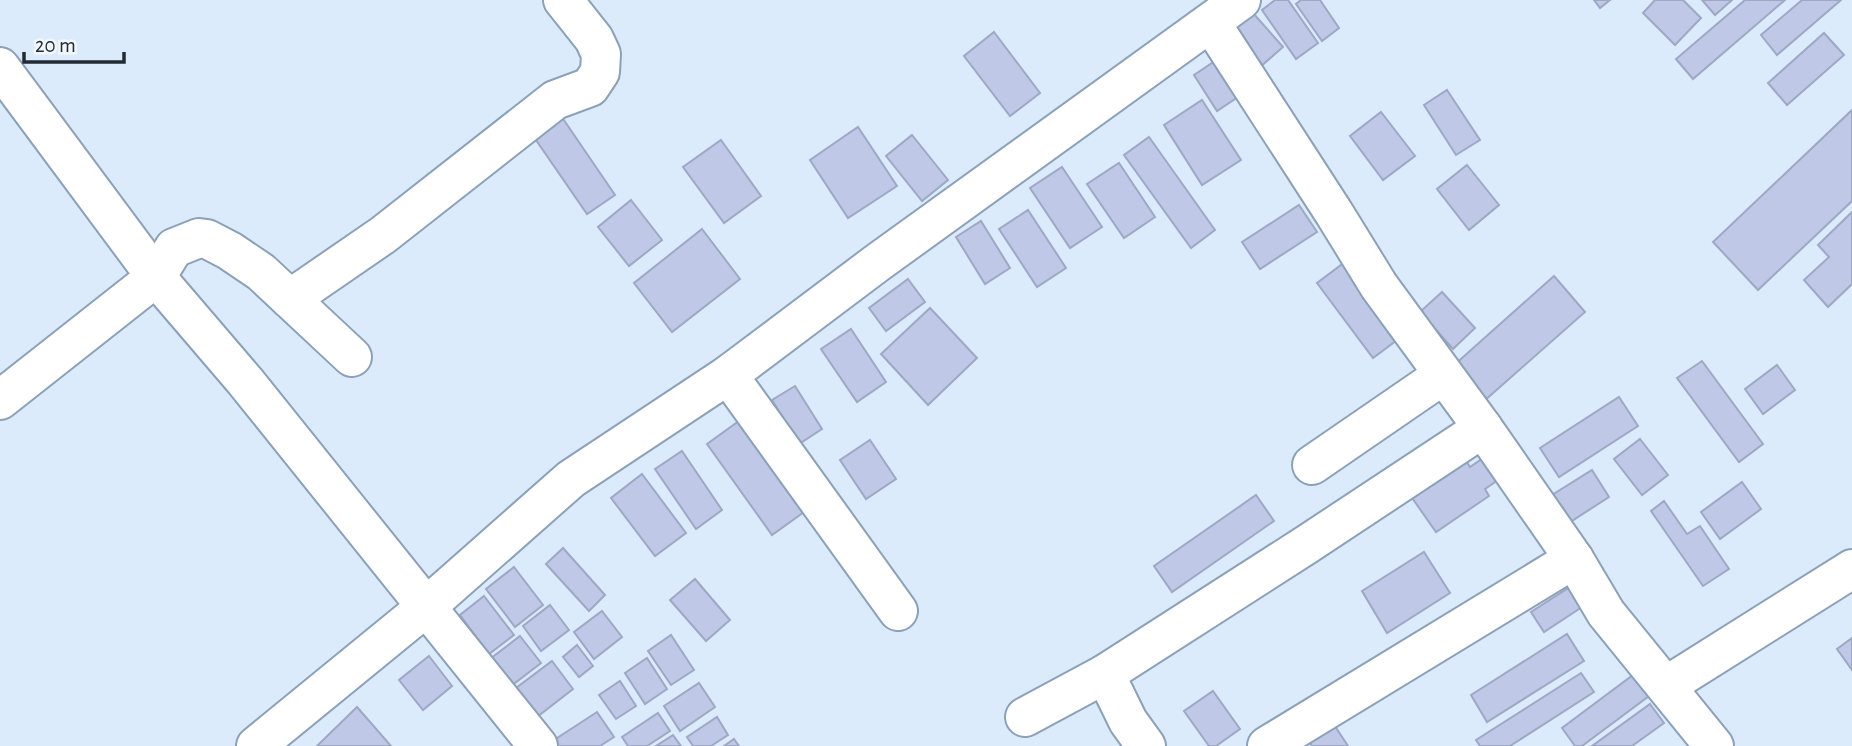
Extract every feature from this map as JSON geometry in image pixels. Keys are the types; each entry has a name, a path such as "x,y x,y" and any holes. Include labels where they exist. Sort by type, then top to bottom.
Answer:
{"street":[{"path":"290,299 383,235 555,100 590,87 600,72 601,54 594,39 563,0"},
{"path":"256,746 426,607 571,479 728,375 877,263 1241,0"},
{"path":"1211,23 1379,286 1574,559 1606,613 1714,746"},
{"path":"0,67 156,277 245,381 538,746"},
{"path":"0,400 156,277 174,248 192,240 207,239 261,272 352,358"},
{"path":"728,375 898,611"},
{"path":"1312,465 1443,375"},
{"path":"1025,717 1105,674 1483,428"},
{"path":"1268,746 1574,559"},
{"path":"1666,686 1852,569"},
{"path":"1105,674 1128,721 1146,746"}],"building":[{"path":"1275,0 1288,0 1318,43 1296,59 1262,10"},
{"path":"1301,0 1320,0 1339,28 1322,41 1296,4"},
{"path":"1594,0 1610,0 1600,8"},
{"path":"1655,0 1683,0 1701,18 1675,45 1643,13"},
{"path":"1702,0 1732,0 1715,15"},
{"path":"1745,0 1785,0 1693,79 1676,59"},
{"path":"1802,0 1841,0 1777,55 1761,35"},
{"path":"1253,13 1283,47 1260,67 1230,34"},
{"path":"994,32 1040,93 1010,116 964,56"},
{"path":"1824,33 1844,55 1787,105 1768,83"},
{"path":"1215,61 1238,97 1217,111 1194,75"},
{"path":"1447,90 1480,140 1456,155 1424,105"},
{"path":"1202,100 1241,160 1202,185 1164,125"},
{"path":"555,107 615,195 587,214 527,127"},
{"path":"1852,110 1852,201 1758,290 1713,242"},
{"path":"1381,112 1415,156 1383,180 1350,136"},
{"path":"858,127 897,186 848,218 810,160"},
{"path":"912,135 948,180 922,201 886,156"},
{"path":"1149,137 1215,230 1191,248 1124,155"},
{"path":"721,140 761,196 724,223 683,167"},
{"path":"1119,163 1155,217 1124,238 1087,184"},
{"path":"1467,165 1499,205 1469,230 1437,189"},
{"path":"1062,167 1102,227 1070,248 1030,188"},
{"path":"631,200 662,240 629,266 598,227"},
{"path":"1299,205 1317,232 1260,269 1242,242"},
{"path":"1028,210 1066,268 1037,287 999,229"},
{"path":"1852,212 1852,284 1828,307 1804,280 1829,257 1818,245"},
{"path":"981,221 1010,268 985,284 956,237"},
{"path":"702,229 740,279 672,332 634,283"},
{"path":"1349,259 1405,334 1373,358 1317,283"},
{"path":"1554,276 1585,312 1484,401 1453,366"},
{"path":"908,279 925,302 886,331 869,308"},
{"path":"1442,292 1475,328 1453,349 1420,312"},
{"path":"930,308 977,358 928,405 881,354"},
{"path":"851,329 886,382 857,402 821,349"},
{"path":"1702,361 1763,444 1739,462 1677,378"},
{"path":"1777,365 1795,390 1763,414 1745,389"},
{"path":"795,386 822,429 799,444 772,400"},
{"path":"1619,397 1638,426 1559,477 1540,448"},
{"path":"739,421 804,512 772,535 707,444"},
{"path":"1640,439 1668,475 1642,495 1614,459"},
{"path":"870,440 896,479 866,499 840,460"},
{"path":"682,451 722,510 696,529 655,469"},
{"path":"1486,456 1501,478 1485,489 1489,496 1436,532 1403,485 1465,459 1470,467"},
{"path":"1592,470 1609,497 1561,528 1544,500"},
{"path":"642,474 686,533 655,556 611,498"},
{"path":"1742,482 1761,509 1720,539 1701,512"},
{"path":"1256,495 1274,521 1172,592 1154,566"},
{"path":"1664,501 1687,534 1700,526 1729,569 1703,586 1651,511"},
{"path":"563,548 605,595 589,611 546,564"},
{"path":"1424,552 1450,593 1387,633 1362,591"},
{"path":"514,567 543,605 515,627 486,589"},
{"path":"695,579 730,620 706,641 670,600"},
{"path":"1570,587 1582,607 1544,632 1531,612"},
{"path":"484,596 514,635 489,654 460,615"},
{"path":"550,605 569,630 541,651 523,626"},
{"path":"602,611 622,637 594,659 574,632"},
{"path":"1567,634 1584,661 1487,722 1471,695"},
{"path":"671,635 694,670 671,685 648,651"},
{"path":"520,636 541,663 511,686 490,659"},
{"path":"1852,638 1852,670 1837,649"},
{"path":"577,645 593,666 579,677 563,657"},
{"path":"429,656 452,686 423,710 399,680"},
{"path":"647,658 667,689 645,704 625,673"},
{"path":"552,661 573,689 533,720 512,691"},
{"path":"1581,673 1594,692 1510,746 1480,746 1476,740"},
{"path":"1633,675 1649,696 1582,746 1575,746 1562,728"},
{"path":"620,681 636,706 616,719 599,695"},
{"path":"699,683 715,707 680,731 664,706"},
{"path":"1213,691 1240,729 1216,746 1209,746 1184,711"},
{"path":"1650,704 1664,723 1632,746 1592,746"},
{"path":"357,707 391,746 317,746"},
{"path":"597,712 614,737 600,746 558,746 554,740"},
{"path":"658,713 670,731 647,746 628,746 622,737"},
{"path":"1327,714 1348,746 1312,746 1302,731"},
{"path":"717,717 728,735 711,746 693,746 687,737"},
{"path":"673,735 681,746 656,746"},
{"path":"734,739 739,746 724,746"}]}
